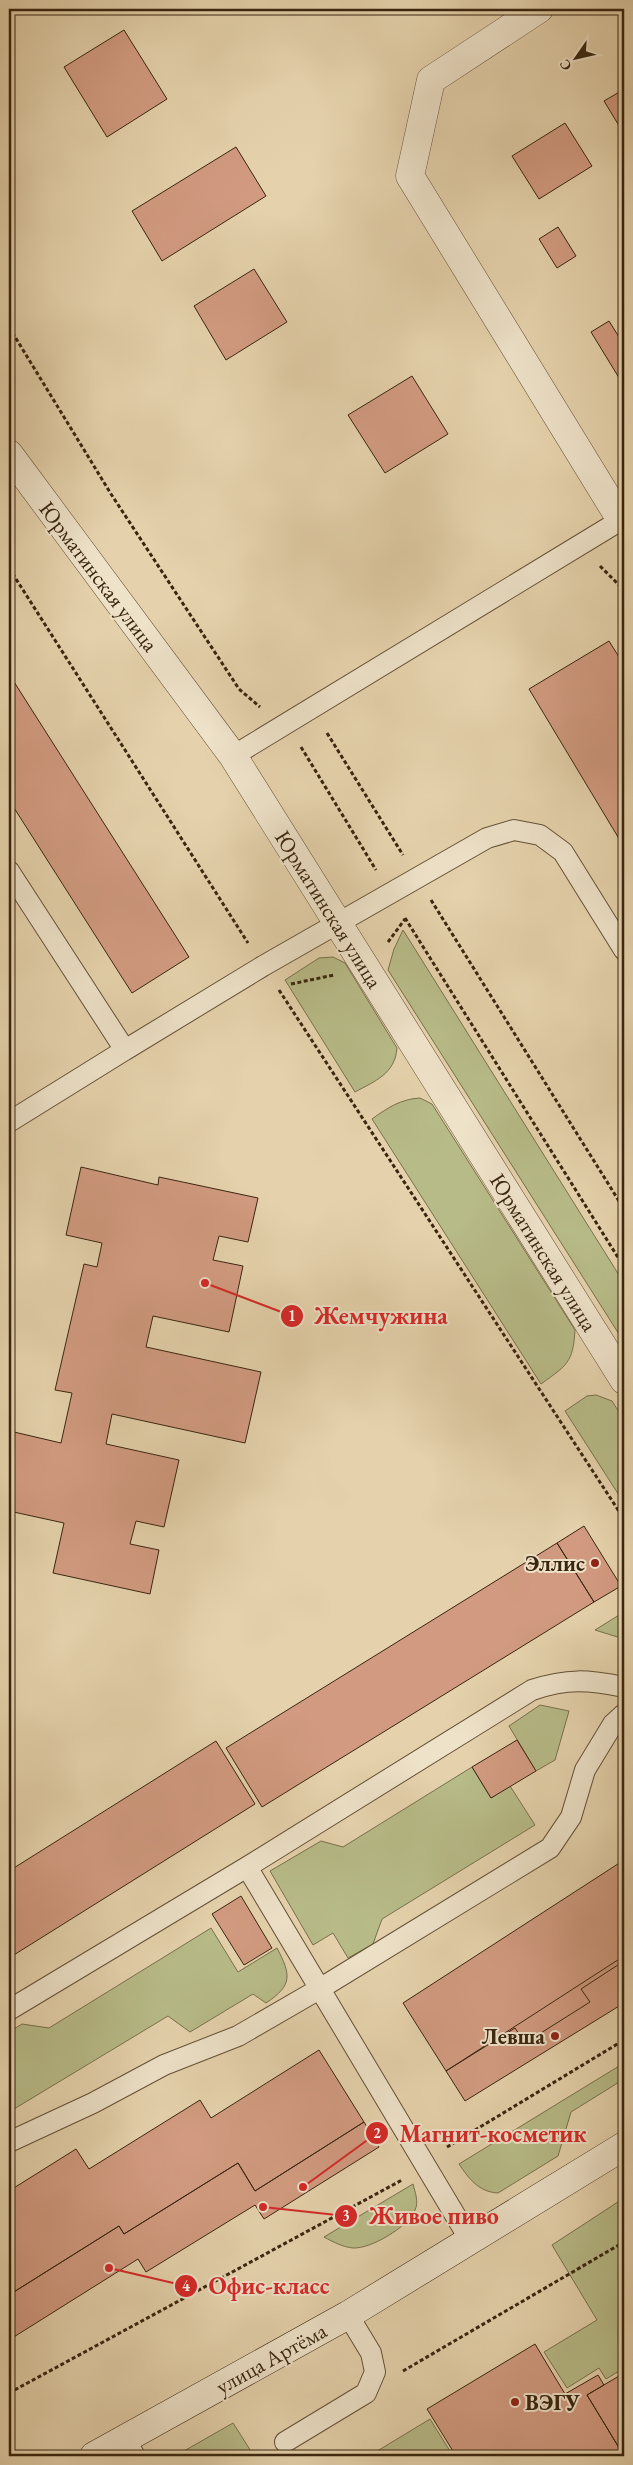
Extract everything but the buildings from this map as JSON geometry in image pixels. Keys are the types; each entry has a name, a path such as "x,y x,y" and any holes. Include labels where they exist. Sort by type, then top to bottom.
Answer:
{"street":[{"path":"539,9 431,80 410,176 623,519"},
{"name":"Юрматинская улица","path":"12,466 233,756 624,1380"},
{"name":"улица Артёма","path":"94,2456 130,2448 624,2146"}],"lane":[{"path":"233,756 623,519"},
{"path":"9,1122 263,966 487,838 514,830 540,836 562,852 624,950"},
{"path":"9,871 125,1050"},
{"path":"9,2010 248,1868 532,1690 553,1683 588,1680 624,1687"},
{"path":"9,2142 93,2103 164,2065 238,2036 321,1988 550,1848 571,1817 585,1770 613,1724 624,1714"},
{"path":"248,1868 470,2240"},
{"path":"285,2442 366,2393 375,2372 371,2353 348,2314"}],"path":[{"path":"9,328 111,494 239,689 247,698 286,724 624,1267"},
{"path":"9,568 263,966"},
{"path":"312,708 624,1209"},
{"path":"384,948 406,918"},
{"path":"343,973 277,988 624,1519"},
{"path":"9,2393 409,2176 437,2153 624,2040"},
{"path":"366,2393 624,2242"}],"green space":[{"path":"403,930 624,1283 624,1342 388,970 394,949"},
{"path":"333,957 345,963 397,1048 392,1064 383,1076 355,1092 285,980 319,958"},
{"path":"420,1098 432,1104 575,1330 572,1350 567,1362 541,1384 372,1119 394,1105"},
{"path":"596,1395 612,1401 624,1420 624,1503 565,1411 587,1396"},
{"path":"624,1612 624,1639 595,1630"},
{"path":"540,1705 569,1711 555,1760 536,1771 509,1726"},
{"path":"472,1767 491,1798 510,1786 535,1825 382,1919 373,1944 348,1958 333,1933 313,1945 270,1871 321,1841 343,1847"},
{"path":"211,1928 238,1972 277,1948 287,1973 285,1985 281,1991 266,2003 253,1994 190,2032 168,2016 9,2112 9,2032 22,2024 49,2028"},
{"path":"624,2063 624,2079 571,2112 558,2156 498,2193 485,2190 475,2184 459,2164"},
{"path":"413,2184 417,2200 415,2210 405,2223 388,2236 369,2245 353,2248 324,2237"},
{"path":"624,2198 624,2368 606,2379 599,2368 567,2388 544,2352 597,2320 552,2245"},
{"path":"430,2419 453,2456 369,2456"},
{"path":"233,2423 254,2456 177,2456 184,2451"}],"place":[{"name":"Жемчужина","path":"205,1283"},
{"name":"Эллис","path":"595,1563"},
{"name":"Левша","path":"555,2036"},
{"name":"Магнит-косметик","path":"303,2187"},
{"name":"Живое пиво","path":"263,2207"},
{"name":"Офис-класс","path":"109,2268"},
{"name":"ВЭГУ","path":"515,2402"}]}
